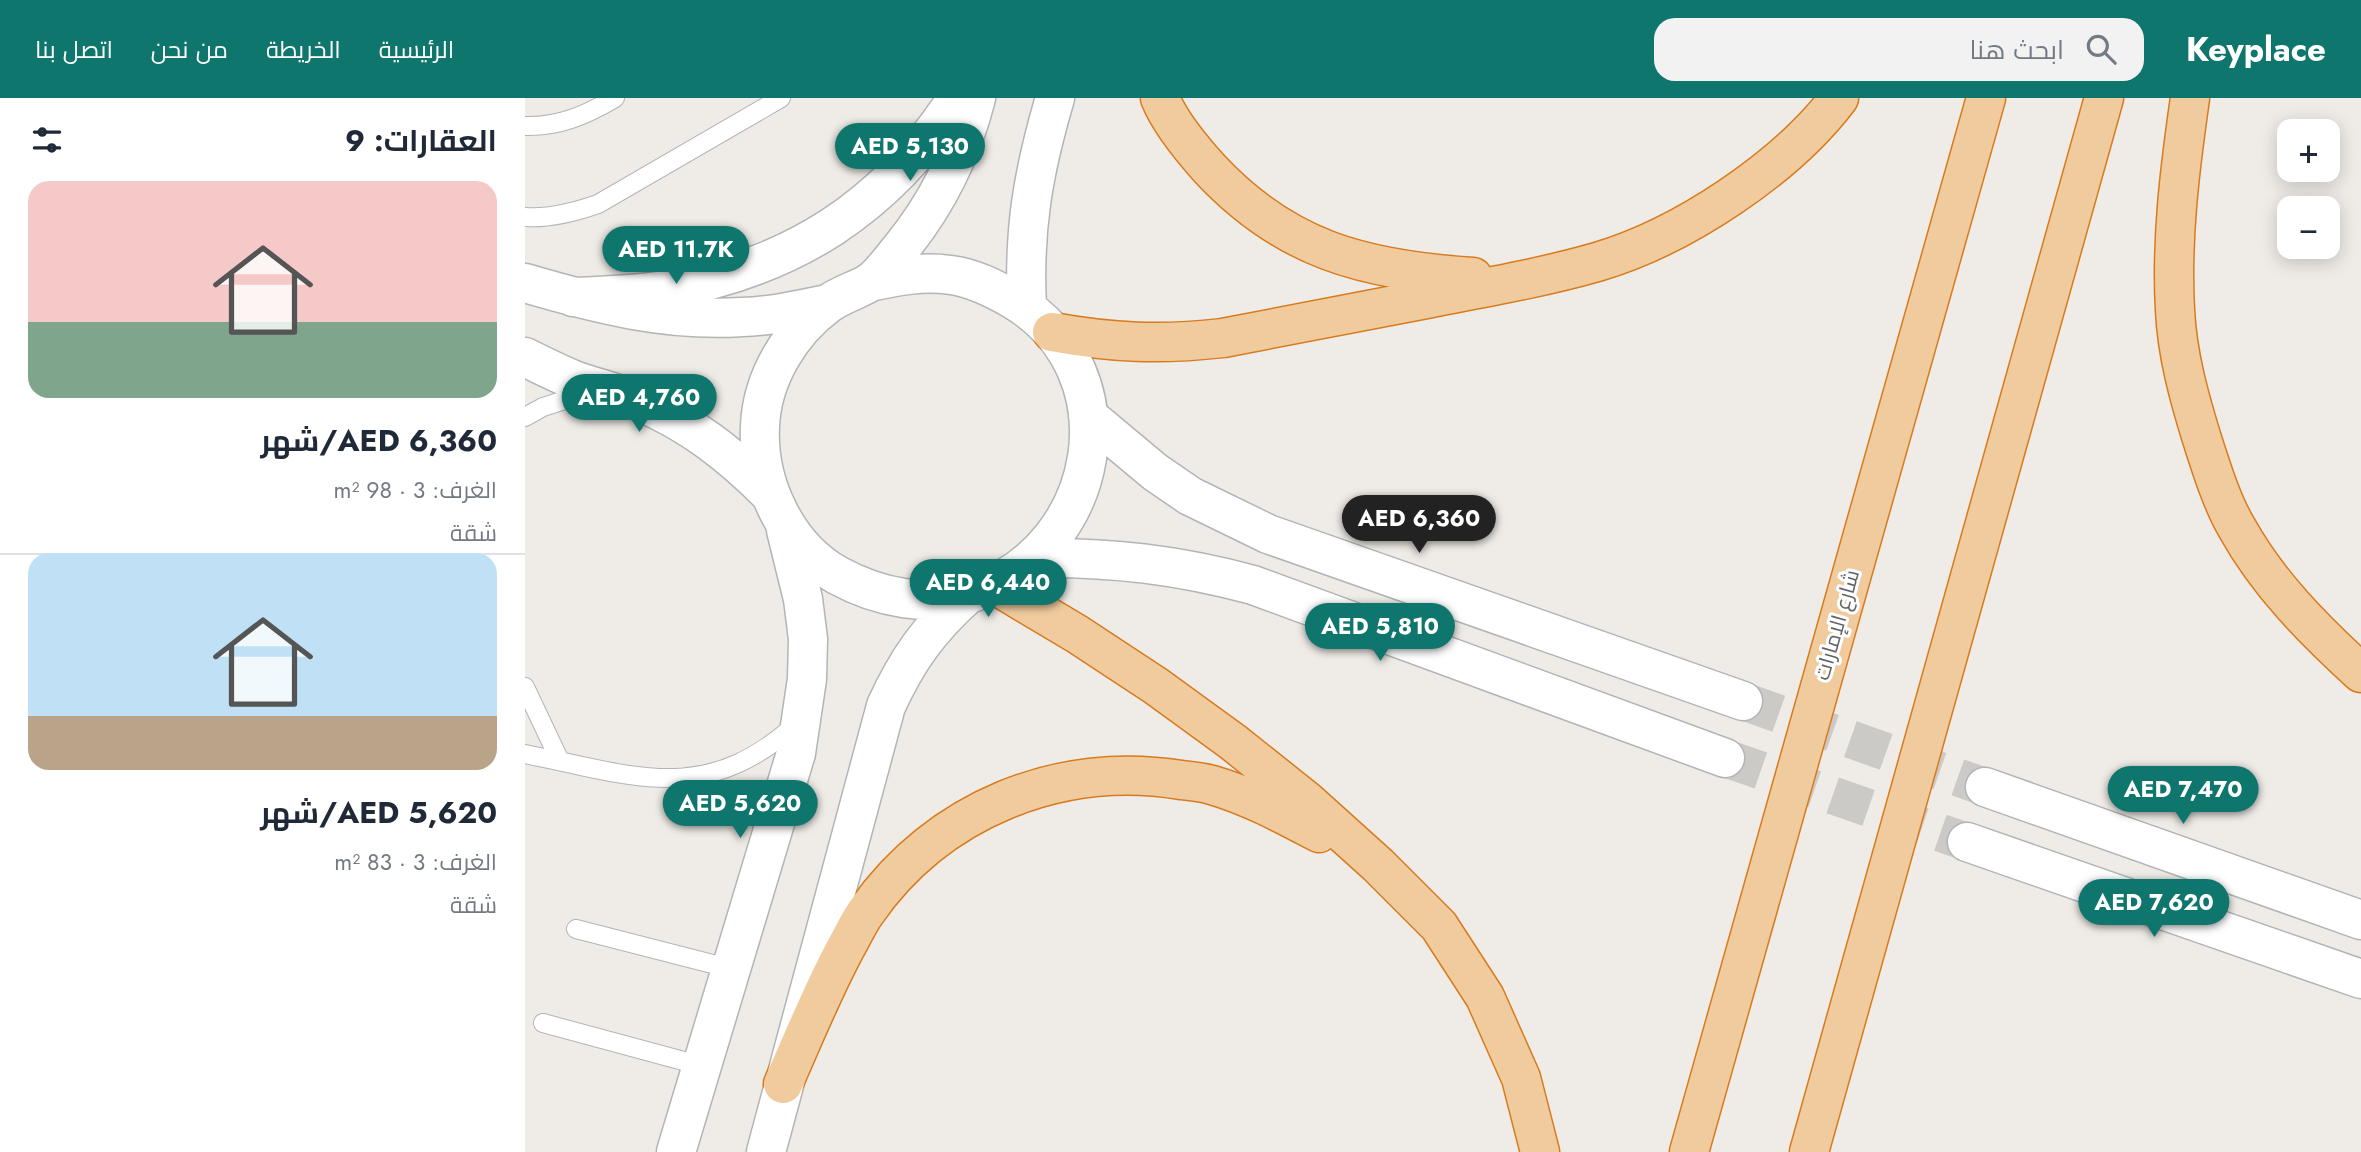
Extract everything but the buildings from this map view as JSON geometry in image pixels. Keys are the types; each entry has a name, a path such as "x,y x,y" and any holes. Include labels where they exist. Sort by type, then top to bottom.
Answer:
{"highway":[{"path":"1160,98 1193,150 1230,191 1274,225 1324,250 1376,266 1431,274 1524,280"},
{"path":"1039,320 1094,340 1137,344 1212,339 1524,280 1598,261 1664,235 1726,200 1782,158 1839,98"},
{"name":"شارع الإمارات","path":"1689,1152 1986,98"},
{"path":"1809,1152 2104,98"},
{"path":"2189,98 2174,237 2175,312 2186,386 2208,458 2236,527 2280,591 2333,648 2361,673"},
{"path":"981,590 1077,634 1156,686 1233,742 1307,801 1378,864 1439,926 1485,997 1521,1077 1540,1152"},
{"path":"783,1084 834,970 865,912 907,862 959,822 1018,793 1081,777 1147,774 1212,785 1273,808 1378,864"}],"street":[{"path":"573,297 661,291 714,280 753,268 801,247 843,220 882,189 916,155 957,98"},
{"path":"870,282 915,230 934,201 963,139 976,98"},
{"path":"1039,320 1025,247 1038,156 1055,98"},
{"path":"677,1152 787,786 802,718 807,679 808,639 803,599 762,460 760,425 767,390 780,357 801,328 828,304 848,291 870,282 911,273 952,275 992,287 1039,320 1073,367 1082,386 1088,416 1089,448 1084,478 1073,508 1056,535 1035,558 941,618 919,645 886,706 766,1152"},
{"path":"525,283 573,297 657,314 700,318 743,317 828,304"},
{"path":"525,357 575,380 640,402 711,440 742,466 777,508 805,549 832,572 863,589 897,598 920,600 981,590"},
{"path":"1088,416 1155,472 1190,496 1268,534 1743,701"},
{"path":"1035,558 1135,561 1210,573 1253,585 1725,758"},
{"path":"1985,787 2361,920"},
{"path":"1967,842 2361,979"}],"lane":[{"path":"525,126 542,127 563,123 615,98"},
{"path":"525,217 576,212 598,204 781,98"},
{"path":"525,417 543,407 602,388"},
{"path":"525,687 560,761"},
{"path":"525,754 656,778 699,777 719,772 758,755 802,718"},
{"path":"576,929 732,969"},
{"path":"543,1023 702,1066"}],"tunnel":[{"path":"1743,701 1985,787"},
{"path":"1725,758 1967,842"}]}
